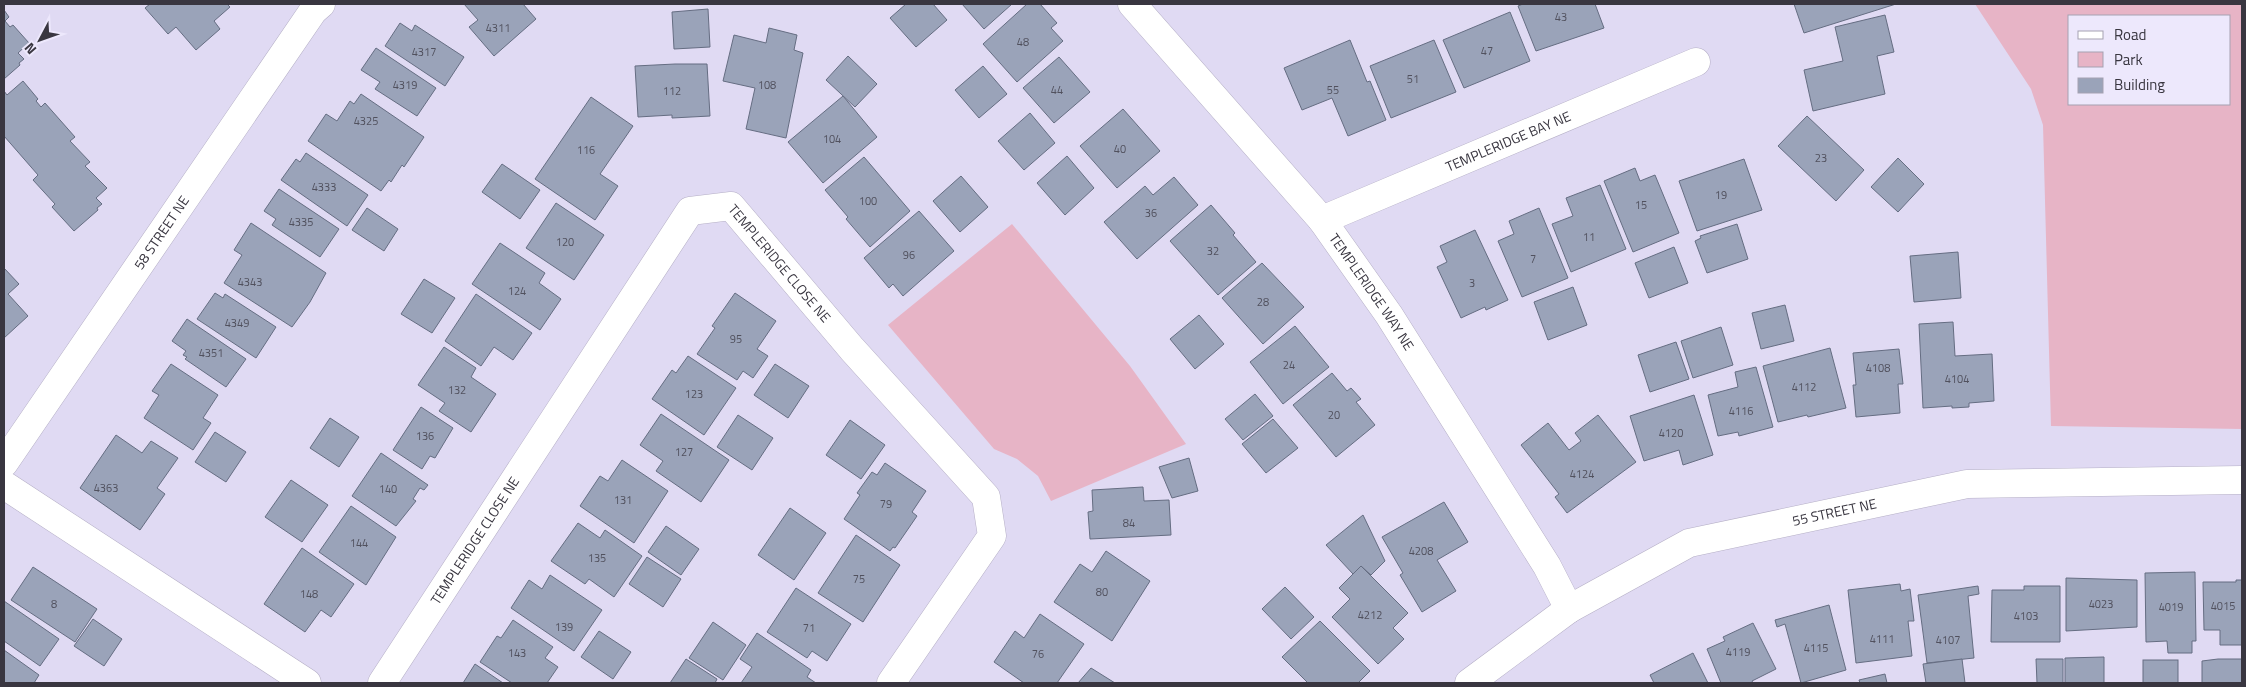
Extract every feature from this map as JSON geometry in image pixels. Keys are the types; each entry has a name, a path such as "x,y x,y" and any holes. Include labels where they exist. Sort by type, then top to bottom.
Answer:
{"street":[{"name":"TEMPLERIDGE WAY NE","path":"1132,4 1322,220 1389,315 1547,566 1569,610"},
{"name":"58 STREET NE","path":"4,463 314,6"},
{"name":"TEMPLERIDGE BAY NE","path":"1322,220 1696,62"},
{"name":"TEMPLERIDGE CLOSE NE","path":"382,683 690,211 731,206 852,349 986,498 992,536 891,683"},
{"name":"55 STREET NE","path":"1470,683 1569,610 1689,542 1967,484 2242,480"},
{"path":"4,485 307,683"}],"green space":[{"path":"1975,4 2242,4 2242,429 2051,426 2043,125 2031,89"},
{"path":"1012,224 1130,366 1186,444 1051,501 1038,476 1017,459 994,449 888,325"}],"building":[{"path":"150,4 227,4 230,7 214,21 220,29 196,50 176,27 168,34 145,8"},
{"path":"464,4 523,4 536,19 494,56 469,27 478,20"},
{"path":"906,4 933,4 947,20 916,47 890,18"},
{"path":"962,4 1012,4 984,29"},
{"path":"1027,4 1040,4 1057,23 1051,28 1063,41 1017,82 983,44"},
{"path":"1523,4 1595,4 1604,28 1536,51 1518,6"},
{"path":"1794,4 1896,4 1804,33"},
{"path":"708,9 710,47 674,49 672,12"},
{"path":"4,10 9,17 5,21 10,27 13,25 29,43 18,53 24,59 19,63 20,65 4,79"},
{"path":"1510,12 1530,61 1464,88 1443,40"},
{"path":"1885,15 1894,52 1877,56 1885,94 1813,111 1804,70 1843,61 1835,27"},
{"path":"400,23 412,31 415,25 464,57 445,86 385,46"},
{"path":"769,28 797,35 794,50 803,53 786,138 746,129 755,88 723,81 734,35 766,43"},
{"path":"1350,40 1367,82 1370,81 1386,120 1348,136 1332,98 1302,110 1284,68"},
{"path":"1434,40 1456,92 1391,118 1370,66"},
{"path":"376,48 436,88 417,116 375,89 380,82 361,70"},
{"path":"848,56 877,84 855,107 826,80"},
{"path":"1059,57 1090,92 1054,123 1023,88"},
{"path":"707,64 710,116 672,118 672,115 638,117 635,66"},
{"path":"983,66 1007,94 979,118 955,90"},
{"path":"23,81 38,99 36,101 41,107 45,103 75,137 70,141 90,162 85,166 107,188 96,198 102,204 97,208 98,210 74,231 52,207 55,204 33,180 38,175 4,136 4,91 7,95"},
{"path":"361,94 424,137 404,167 402,165 391,182 389,180 381,191 308,141 326,114 337,121 350,101 354,104"},
{"path":"843,96 877,137 823,183 788,142"},
{"path":"591,97 633,126 600,174 618,186 595,220 535,179"},
{"path":"1123,109 1160,151 1117,188 1080,146"},
{"path":"1030,113 1055,143 1024,170 998,141"},
{"path":"1807,116 1864,170 1836,201 1778,146"},
{"path":"306,153 368,195 347,226 281,180 296,159 300,162"},
{"path":"1067,156 1094,188 1065,215 1037,183"},
{"path":"864,157 910,211 870,247 825,190"},
{"path":"1898,158 1924,184 1898,212 1871,187"},
{"path":"1744,159 1762,210 1697,231 1679,181"},
{"path":"502,164 540,190 520,219 482,192"},
{"path":"1635,168 1640,181 1655,175 1679,233 1633,252 1604,181"},
{"path":"961,176 988,207 960,232 933,201"},
{"path":"1174,177 1198,205 1137,259 1104,222 1145,186 1153,195"},
{"path":"1600,185 1626,249 1571,272 1552,224 1573,216 1566,198"},
{"path":"279,189 339,229 320,257 272,225 276,219 264,211"},
{"path":"556,203 604,235 574,280 526,248"},
{"path":"1211,205 1256,262 1218,295 1170,241"},
{"path":"367,208 398,229 384,251 352,230"},
{"path":"1539,208 1568,278 1522,297 1498,241 1514,234 1509,221"},
{"path":"919,211 954,251 903,296 893,284 889,288 864,258"},
{"path":"251,223 326,273 310,302 292,327 224,283 242,255 234,250"},
{"path":"1737,224 1748,259 1707,273 1695,241 1701,238 1700,236"},
{"path":"1475,230 1508,300 1486,310 1485,307 1461,318 1437,267 1447,262 1440,246"},
{"path":"500,243 545,273 539,283 561,299 540,330 472,284"},
{"path":"1674,247 1688,283 1649,298 1635,263"},
{"path":"1958,252 1961,298 1914,302 1910,256"},
{"path":"1262,263 1304,307 1263,344 1222,298"},
{"path":"4,268 19,284 8,294 28,316 4,338"},
{"path":"424,279 455,298 432,333 401,314"},
{"path":"1573,287 1587,325 1548,340 1534,302"},
{"path":"215,293 223,298 225,294 276,327 256,358 197,319"},
{"path":"735,293 776,321 757,349 768,356 753,378 743,371 737,380 697,354 715,328 712,326"},
{"path":"476,294 532,333 513,360 494,347 481,366 445,341"},
{"path":"1785,305 1794,341 1761,349 1752,313"},
{"path":"1199,315 1224,344 1195,369 1170,339"},
{"path":"187,319 246,359 226,387 185,359 187,357 183,355 186,351 172,341"},
{"path":"1953,322 1955,356 1992,354 1994,401 1969,403 1969,407 1923,408 1919,324"},
{"path":"1295,326 1329,367 1283,404 1250,362"},
{"path":"1721,327 1733,365 1693,378 1681,341"},
{"path":"1676,342 1689,379 1650,392 1638,355"},
{"path":"444,347 476,368 471,377 496,394 471,432 439,411 445,403 418,385"},
{"path":"1830,348 1846,408 1778,422 1763,366"},
{"path":"1899,349 1903,384 1898,384 1900,413 1856,417 1853,353"},
{"path":"688,356 736,388 704,435 652,399 672,370 676,373"},
{"path":"171,364 218,395 203,418 211,423 193,450 144,418 159,395 152,391"},
{"path":"775,364 809,386 788,418 754,395"},
{"path":"1756,367 1773,427 1739,436 1738,432 1718,436 1708,395 1738,387 1735,372"},
{"path":"1332,373 1347,391 1351,388 1361,399 1356,402 1375,425 1336,457 1293,405"},
{"path":"1255,394 1273,416 1243,440 1225,419"},
{"path":"1694,395 1713,455 1683,465 1679,450 1644,461 1630,416"},
{"path":"421,407 453,428 435,458 430,456 422,469 393,450"},
{"path":"661,414 729,460 701,502 656,471 663,461 640,445"},
{"path":"738,415 773,438 752,470 717,447"},
{"path":"1598,415 1636,462 1567,513 1555,497 1559,494 1521,445 1548,423 1569,450 1581,441 1575,433"},
{"path":"330,418 359,437 339,467 310,448"},
{"path":"1273,419 1298,448 1266,473 1242,444"},
{"path":"850,420 885,445 861,479 826,455"},
{"path":"215,432 246,452 226,482 195,462"},
{"path":"116,435 142,453 151,441 178,458 157,488 165,494 140,530 80,488"},
{"path":"381,453 428,485 424,490 420,488 413,499 416,501 396,526 352,496"},
{"path":"1189,458 1198,491 1172,498 1159,467"},
{"path":"622,460 668,491 634,543 580,506 600,476 608,481"},
{"path":"885,463 926,491 912,512 917,516 895,548 893,547 890,551 844,519 860,495 857,493 872,472 877,475"},
{"path":"291,480 328,505 302,542 265,517"},
{"path":"1143,487 1144,501 1169,500 1171,535 1090,539 1088,512 1093,511 1092,490"},
{"path":"1444,502 1468,542 1437,560 1456,591 1422,612 1400,575 1403,573 1382,537"},
{"path":"351,506 396,537 366,585 319,552"},
{"path":"790,508 826,533 794,580 758,555"},
{"path":"1363,515 1385,561 1371,575 1361,566 1353,574 1326,545"},
{"path":"578,523 600,538 605,530 642,556 614,597 589,579 585,584 551,561"},
{"path":"666,526 699,549 681,575 648,552"},
{"path":"856,535 900,565 863,622 818,593"},
{"path":"302,548 354,584 331,617 321,610 305,632 264,604"},
{"path":"1106,551 1150,581 1112,641 1054,602 1080,564 1092,572"},
{"path":"647,557 681,579 663,607 629,584"},
{"path":"1361,566 1408,613 1393,628 1404,639 1378,664 1332,617 1350,599 1339,588"},
{"path":"33,567 97,609 75,642 11,600"},
{"path":"2195,572 2196,641 2192,641 2192,653 2168,653 2167,641 2146,642 2145,573"},
{"path":"550,575 602,610 574,651 511,608 529,580 542,589"},
{"path":"2066,578 2137,580 2137,627 2066,631"},
{"path":"2236,580 2242,580 2242,645 2220,645 2220,630 2204,630 2203,582 2236,582"},
{"path":"1900,584 1901,591 1910,589 1914,621 1908,621 1912,656 1856,663 1848,590"},
{"path":"1978,586 1979,594 1968,596 1974,658 1927,663 1918,595"},
{"path":"2024,586 2060,586 2060,642 1991,642 1992,590 2024,590"},
{"path":"1285,587 1314,617 1291,639 1262,609"},
{"path":"796,588 851,624 827,661 812,651 807,658 767,632"},
{"path":"4,601 59,639 40,666 4,641"},
{"path":"1829,605 1846,670 1801,683 1785,624 1777,627 1775,620"},
{"path":"1040,614 1084,644 1057,683 1024,683 994,662 1015,631 1024,638"},
{"path":"93,619 122,639 104,666 74,646"},
{"path":"513,620 553,647 545,658 558,667 547,683 512,683 480,662 497,636 501,638"},
{"path":"1320,621 1370,671 1358,683 1308,683 1282,657"},
{"path":"713,622 746,645 723,680 689,658"},
{"path":"1753,623 1776,669 1752,681 1753,683 1721,683 1707,649 1725,641 1723,637"},
{"path":"599,631 631,652 613,679 581,657"},
{"path":"757,633 811,670 807,677 816,683 741,683 752,667 740,659"},
{"path":"4,650 39,675 34,683 4,683"},
{"path":"1693,653 1708,683 1654,683 1650,675"},
{"path":"2104,657 2104,683 2065,683 2065,658"},
{"path":"686,659 717,679 715,683 670,683"},
{"path":"1962,659 1965,683 1926,683 1923,664"},
{"path":"2036,659 2063,659 2063,683 2037,683"},
{"path":"2242,659 2242,683 2202,683 2202,661"},
{"path":"2143,660 2178,660 2178,683 2143,683"},
{"path":"475,664 503,683 463,683"},
{"path":"1091,668 1115,683 1078,683"},
{"path":"1885,674 1887,683 1860,683 1859,680"}]}
